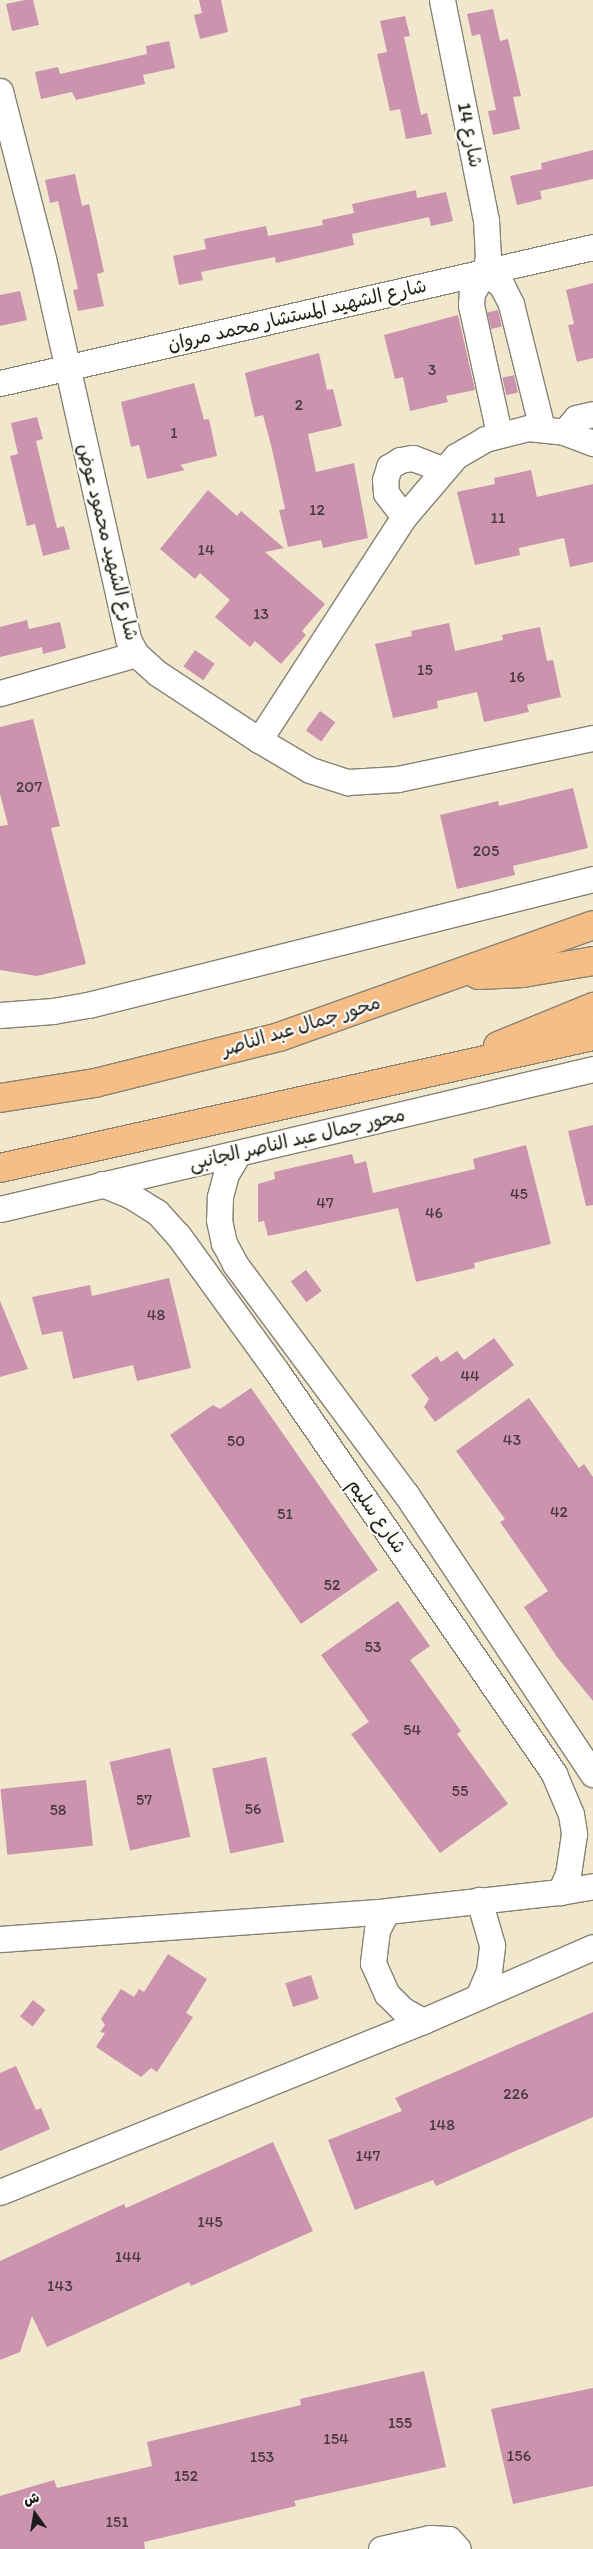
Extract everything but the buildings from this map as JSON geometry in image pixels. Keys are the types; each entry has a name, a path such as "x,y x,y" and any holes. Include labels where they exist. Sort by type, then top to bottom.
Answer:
{"main road":[{"name":"محور جمال عبد الناصر","path":"0,1098 95,1083 279,1037 459,975 593,924"},
{"path":"459,975 523,973 593,961"},
{"path":"459,1067 530,1031 593,1007"},
{"path":"0,1168 593,1036"}],"street":[{"name":"شارع 14","path":"442,0 486,220 488,257 485,272"},
{"name":"شارع الشهيد محمود عوض","path":"0,91 43,258 66,368 128,639 136,654 157,673 259,740 310,770 348,782 398,779 593,738"},
{"name":"شارع الشهيد المستشار محمد مروان","path":"0,383 593,247"},
{"path":"499,433 471,305 472,293 485,272 502,286 511,304 553,430"},
{"path":"553,430 576,418 593,414"},
{"path":"259,740 404,517 442,469 472,446 499,433 553,430 593,443"},
{"path":"404,517 386,493 385,480 389,467 400,460 413,458 442,469"},
{"path":"0,693 136,654"},
{"path":"0,1015 53,1011 88,1005 593,879"},
{"name":"محور جمال عبد الناصر الجانبى","path":"0,1209 593,1069"},
{"name":"شارع سليم","path":"238,1154 226,1174 220,1197 219,1220 224,1243 235,1264 406,1494 477,1597 593,1774"},
{"name":"شارع سليم","path":"102,1184 131,1196 157,1212 178,1235 285,1384 554,1774 564,1796 574,1834 568,1874 560,1892"},
{"path":"285,1384 310,1367"},
{"path":"376,1515 406,1494"},
{"path":"446,1618 477,1597"},
{"path":"0,1939 387,1910 560,1892 593,1886"},
{"path":"478,1997 489,1971 492,1945 479,1900"},
{"path":"387,1910 377,1930 372,1963 387,1994 403,2010 423,2021"},
{"path":"0,2192 423,2021 593,1946"},
{"path":"381,2549 430,2538 449,2539 458,2549"}]}
